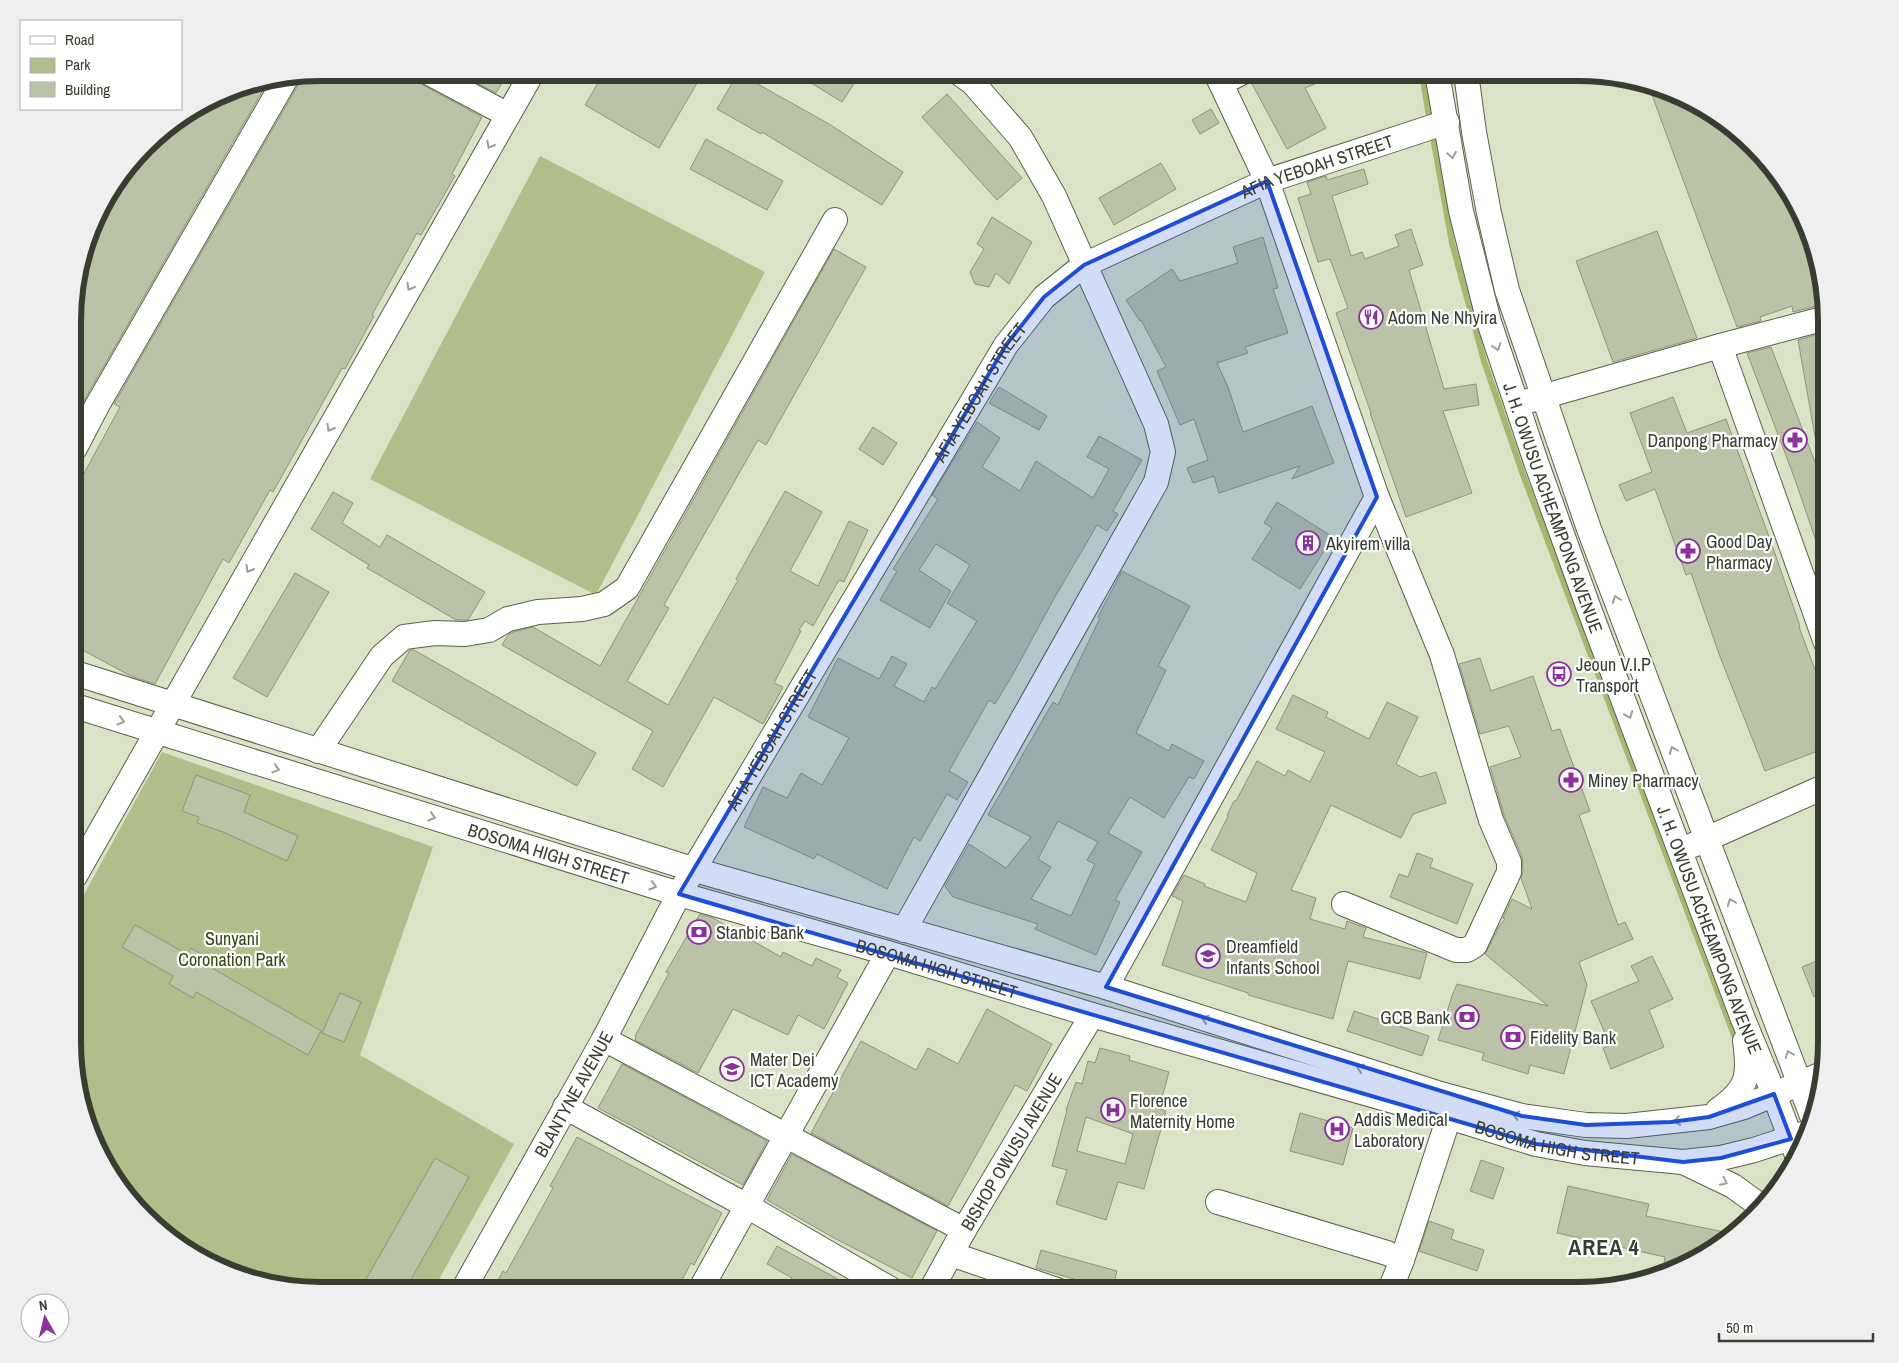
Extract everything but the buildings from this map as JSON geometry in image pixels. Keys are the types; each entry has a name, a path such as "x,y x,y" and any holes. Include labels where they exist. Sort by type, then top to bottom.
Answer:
{"street":[{"path":"446,81 508,115"},
{"path":"81,865 527,81"},
{"path":"904,930 1156,482 1163,452 1156,424 1054,196 1020,137 970,81"},
{"path":"1228,81 1267,181 1378,497 1442,655 1491,820 1509,862 1509,872 1475,945 1467,950 1456,950 1344,904"},
{"name":"J. H. OWUSU ACHEAMPONG AVENUE","path":"1439,81 1461,211 1486,313 1517,405 1584,597 1743,1019 1774,1094 1797,1138"},
{"name":"J. H. OWUSU ACHEAMPONG AVENUE","path":"1467,81 1474,132 1491,222 1508,290 1543,396 1589,529 1809,1107"},
{"path":"81,437 282,85"},
{"name":"AFIA YEBOAH STREET","path":"679,894 1006,345 1044,297 1084,265 1267,181 1447,122"},
{"path":"318,751 382,656 404,637 435,632 465,634 490,630 508,619 538,612 582,609 604,604 627,588 835,220"},
{"path":"1517,405 1720,346 1818,320"},
{"path":"1720,346 1818,621"},
{"path":"1106,987 1378,497"},
{"name":"BOSOMA HIGH STREET","path":"81,675 695,870 1106,987 1445,1095 1522,1116 1586,1125 1627,1126 1709,1117 1744,1107 1815,1077"},
{"name":"BOSOMA HIGH STREET","path":"81,708 679,894 888,953 1092,1015 1536,1144 1585,1153 1683,1162 1721,1158 1795,1143"},
{"path":"1679,850 1707,840 1818,790"},
{"name":"BLANTYNE AVENUE","path":"467,1282 604,1039 679,894"},
{"path":"704,1282 888,953"},
{"name":"BISHOP OWUSU AVENUE","path":"935,1282 964,1230 1092,1015"},
{"path":"1709,1117 1732,1100 1740,1092 1744,1084 1747,1073 1747,1054 1743,1019"},
{"path":"604,1039 964,1230"},
{"path":"565,1107 747,1206 878,1282"},
{"path":"1393,1282 1448,1117"},
{"path":"1683,1162 1733,1186 1756,1202"},
{"path":"1218,1202 1387,1253 1402,1260"},
{"path":"951,1254 1033,1282"}],"highlighted area":[{"path":"1267,181 1377,497 1106,987 1522,1116 1586,1125 1671,1122 1709,1117 1774,1094 1791,1139 1721,1158 1683,1162 1536,1144 679,894 1006,345 1044,297 1084,265"}],"green space":[{"path":"540,156 765,272 596,595 370,479"},
{"name":"Sunyani Coronation Park","path":"162,752 433,847 360,1055 514,1144 437,1282 321,1282 290,1280 259,1274 201,1250 163,1222 141,1200 113,1162 89,1104 83,1073 81,1042 81,900"}],"waterway":[{"path":"1423,81 1430,123"},
{"path":"1432,132 1452,243 1484,361 1522,472 1737,1043"}],"place":[{"name":"Adom Ne Nhyira","path":"1371,317"},
{"name":"Danpong Pharmacy","path":"1795,440"},
{"name":"Akyirem villa","path":"1308,543"},
{"name":"Good Day Pharmacy","path":"1688,551"},
{"name":"Jeoun V.I.P Transport","path":"1559,674"},
{"name":"Miney Pharmacy","path":"1571,780"},
{"name":"Stanbic Bank","path":"699,932"},
{"name":"Dreamfield Infants School","path":"1208,956"},
{"name":"GCB Bank","path":"1467,1017"},
{"name":"Fidelity Bank","path":"1513,1037"},
{"name":"Mater Dei ICT Academy","path":"732,1069"},
{"name":"Florence Maternity Home","path":"1113,1110"},
{"name":"Addis Medical Laboratory","path":"1337,1129"}],"district":[{"name":"AREA 4","path":"1604,1247"}]}
